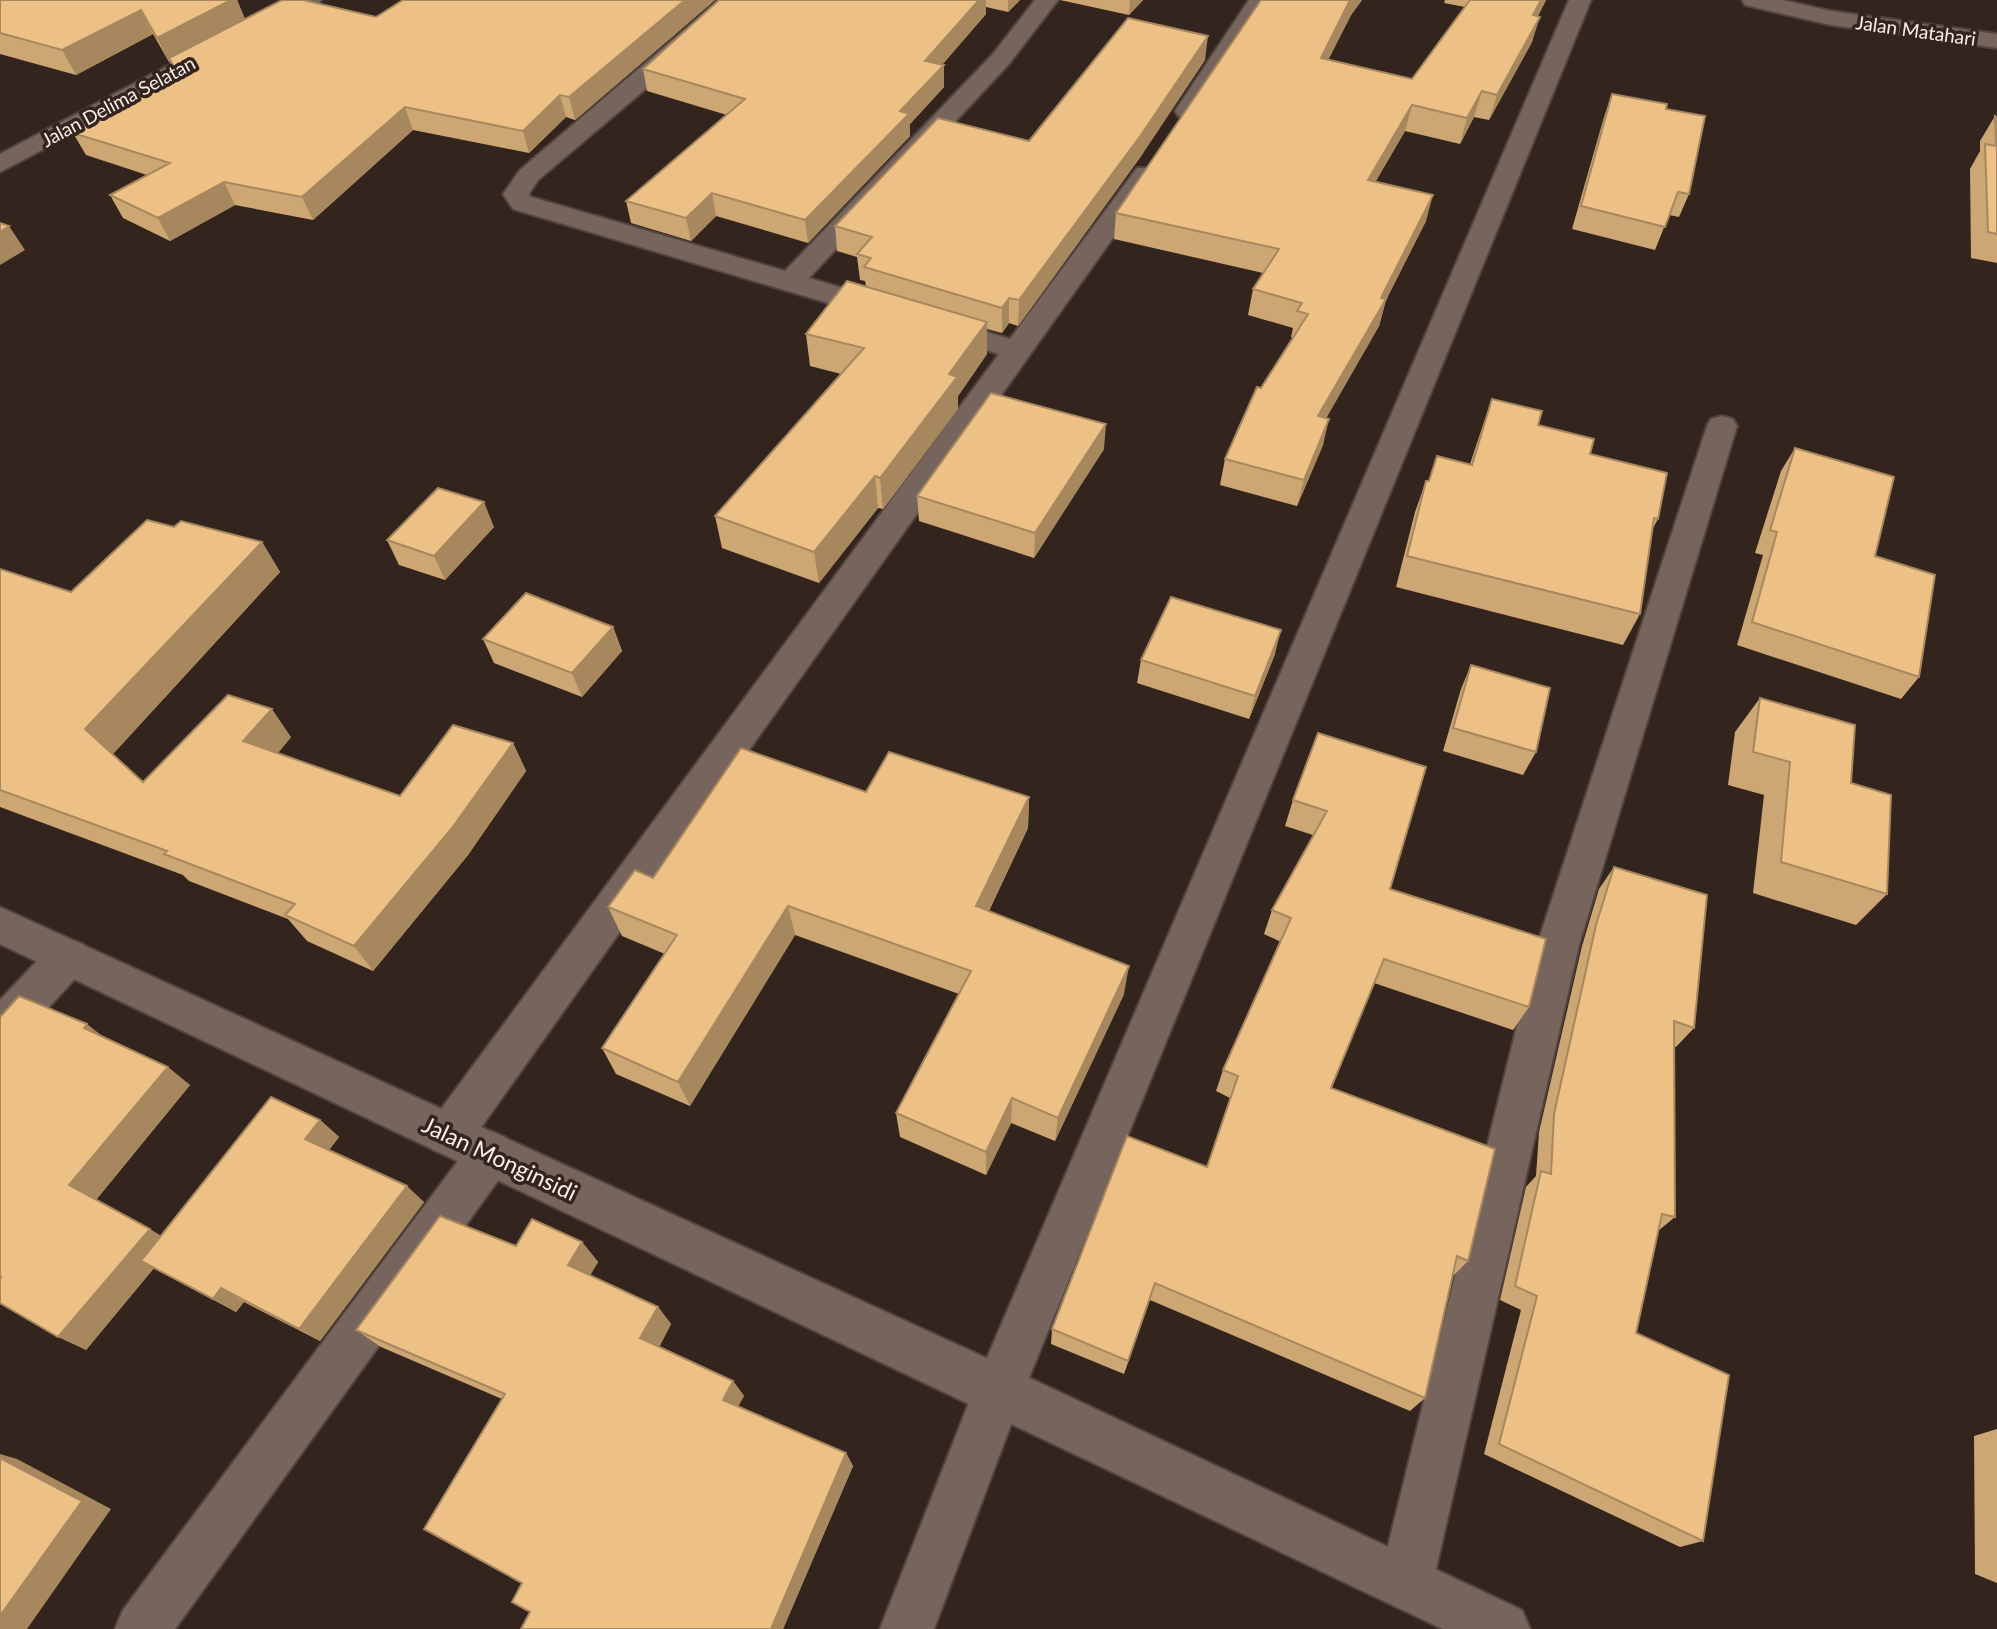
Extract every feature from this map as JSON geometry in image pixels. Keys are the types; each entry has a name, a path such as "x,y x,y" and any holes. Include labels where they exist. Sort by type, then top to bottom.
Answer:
{"street":[{"name":"Jalan Delima Selatan","path":"0,164 310,0"},
{"path":"732,0 529,175 516,194 522,203 1019,351"},
{"path":"791,281 1001,59 1046,0"},
{"path":"142,1629 470,1144 1019,351 1152,164 1260,0"},
{"path":"906,1629 999,1390 1580,0"},
{"name":"Jalan Matahari","path":"1753,0 1831,18 1997,41"},
{"path":"1406,1583 1565,920 1723,426"},
{"name":"Jalan Monginsidi","path":"0,925 999,1390 1503,1629"},
{"path":"0,1030 68,957"}],"building":[{"path":"0,0 231,0 157,38 141,10 62,50 0,33"},
{"path":"282,0 303,0 376,17 403,0 685,0 569,97 560,95 523,131 405,107 302,197 224,182 158,218 110,195 170,163 73,133 176,71 169,58"},
{"path":"719,0 979,0 925,61 944,65 900,111 909,114 805,220 712,193 686,218 626,201 745,99 643,69"},
{"path":"1261,0 1350,0 1321,58 1412,79 1470,0 1541,0 1533,15 1540,17 1497,95 1482,91 1467,118 1412,105 1368,180 1433,195 1381,298 1386,299 1318,416 1329,419 1304,480 1225,459 1257,387 1261,388 1308,314 1297,311 1302,303 1253,289 1279,249 1116,213"},
{"path":"1128,18 1208,36 1141,135 1019,300 1009,298 1002,308 864,267 871,258 857,254 872,237 835,226 938,118 1029,141"},
{"path":"1612,94 1667,104 1666,109 1705,116 1689,194 1678,192 1665,227 1581,206"},
{"path":"1995,116 1997,117 1997,234 1988,232 1985,144 1996,146"},
{"path":"0,223 9,226 0,232"},
{"path":"847,281 987,322 949,374 957,377 880,478 875,476 814,552 715,516 864,348 806,334"},
{"path":"991,393 1106,424 1035,533 917,496"},
{"path":"1492,399 1542,411 1538,425 1594,439 1590,454 1667,473 1658,519 1654,518 1640,614 1407,556 1426,481 1429,481 1437,456 1472,465"},
{"path":"1795,448 1894,477 1875,556 1935,575 1919,677 1752,622 1777,532 1770,530"},
{"path":"438,488 484,502 434,556 387,540"},
{"path":"147,520 174,527 181,521 262,542 85,729 143,782 228,695 272,709 243,741 400,796 453,725 513,743 452,828 354,946 285,915 295,904 164,854 167,851 0,790 0,569 71,592"},
{"path":"526,593 613,627 572,673 483,639"},
{"path":"1171,597 1281,630 1255,696 1141,660"},
{"path":"1471,665 1550,688 1536,752 1453,728"},
{"path":"1760,698 1855,725 1851,783 1891,795 1887,894 1781,862 1790,762 1753,752"},
{"path":"1318,733 1426,767 1390,889 1546,939 1529,1007 1384,959 1331,1088 1495,1149 1468,1261 1457,1256 1425,1398 1155,1283 1128,1361 1052,1329 1127,1136 1207,1167 1238,1076 1223,1070 1291,918 1272,910 1327,811 1293,800"},
{"path":"741,748 866,792 889,752 1029,797 976,906 1129,966 1058,1118 1012,1098 986,1152 896,1113 971,971 788,906 678,1082 602,1048 677,935 608,907 635,870 653,878"},
{"path":"1614,867 1707,895 1694,1028 1674,1021 1675,1217 1662,1214 1636,1333 1729,1375 1703,1541 1499,1444 1537,1296 1515,1286 1541,1171 1551,1174 1554,1114 1596,925"},
{"path":"19,996 87,1024 84,1028 168,1067 69,1185 150,1229 58,1337 0,1303 0,1017"},
{"path":"271,1097 320,1120 305,1139 407,1186 299,1329 221,1288 213,1299 141,1261"},
{"path":"440,1216 516,1246 532,1219 582,1242 568,1265 658,1307 640,1338 733,1381 723,1400 846,1453 771,1629 521,1629 530,1612 512,1602 522,1583 424,1529 505,1394 356,1330"},
{"path":"0,1458 82,1501 0,1616"}]}
